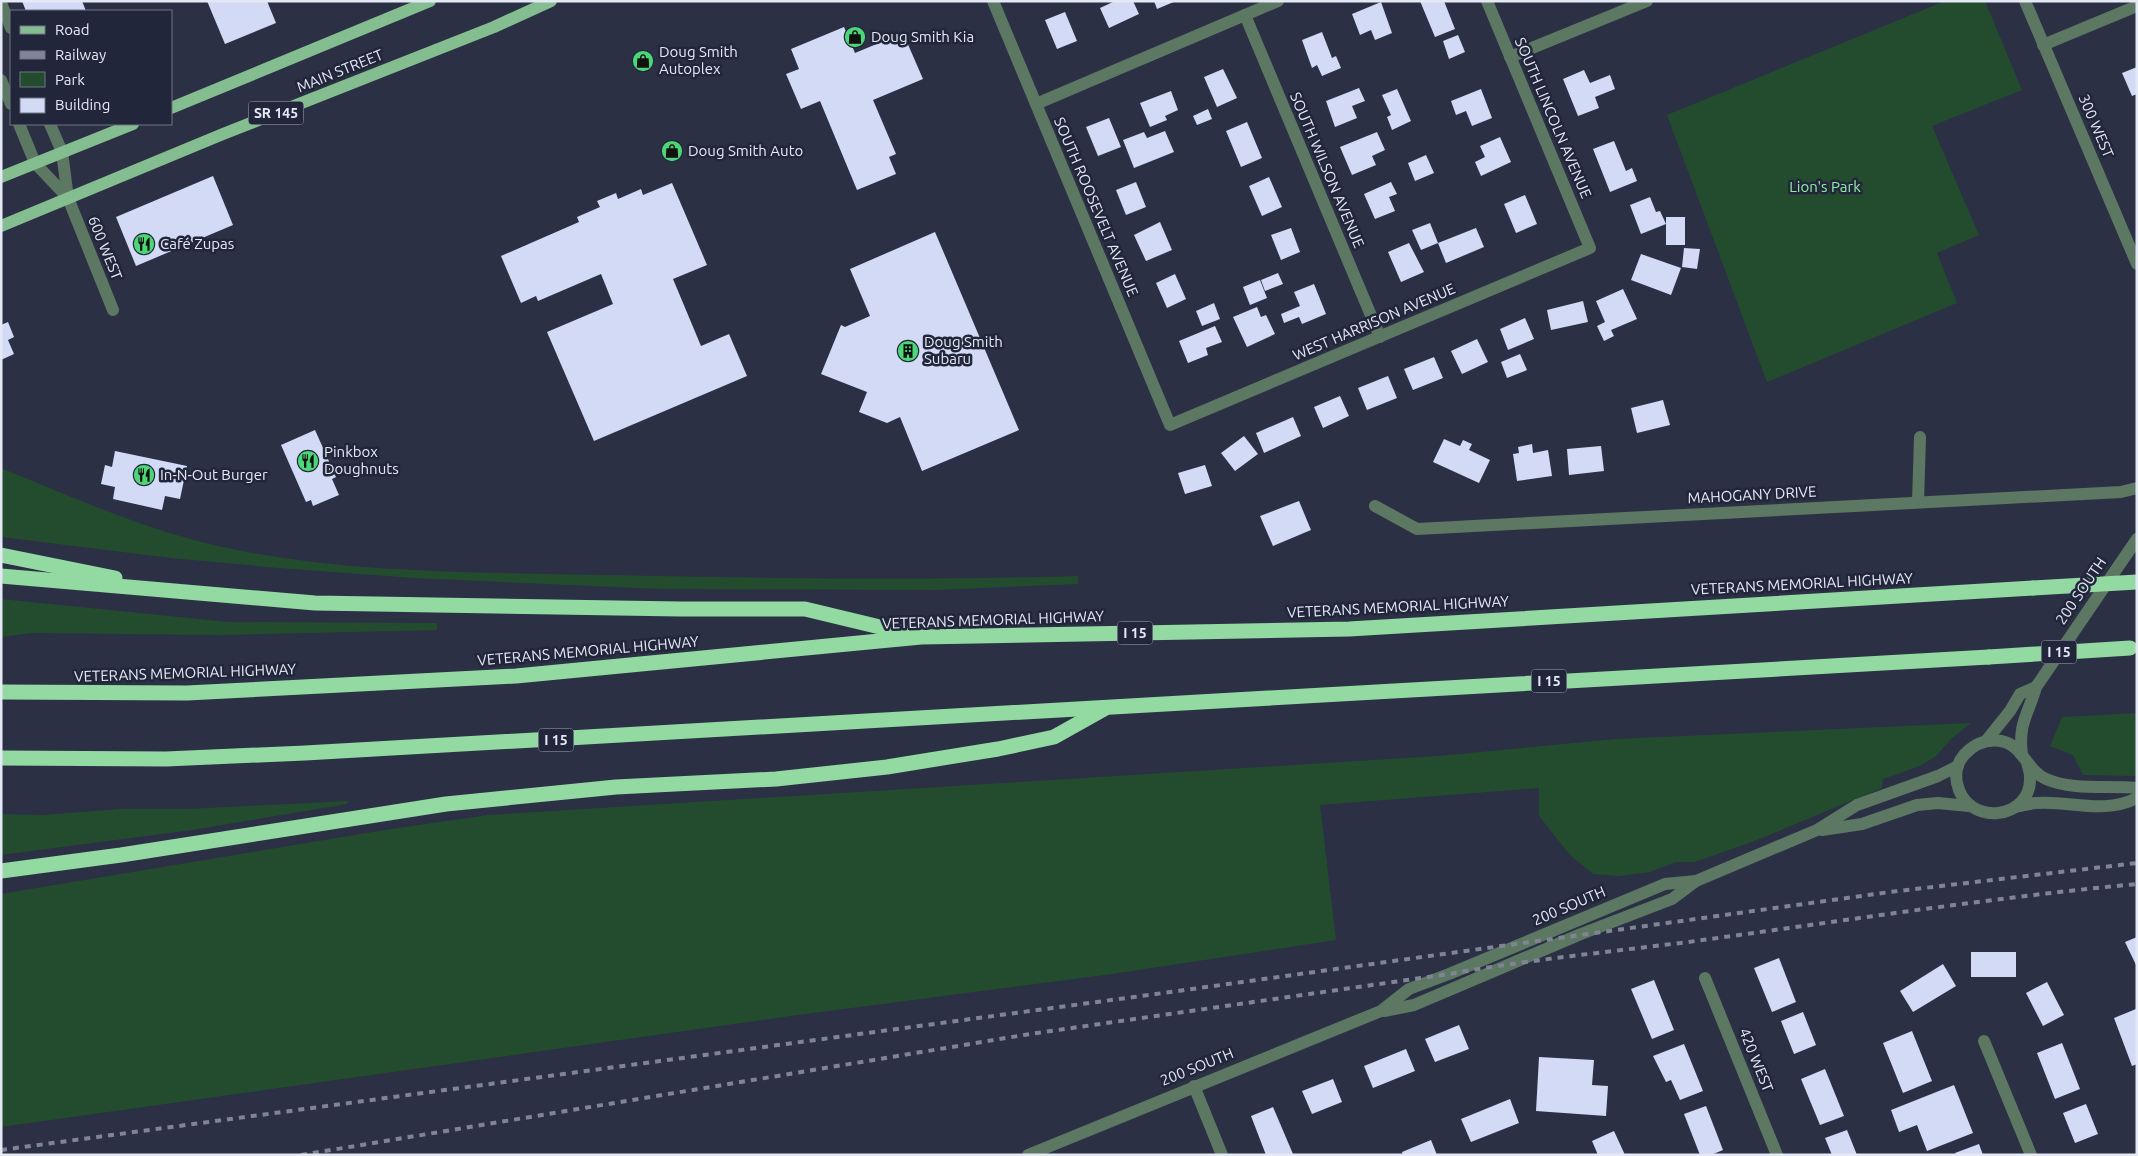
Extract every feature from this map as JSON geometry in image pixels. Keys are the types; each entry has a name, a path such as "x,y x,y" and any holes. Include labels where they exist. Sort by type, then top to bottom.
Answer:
{"highway":[{"path":"1,555 178,592"},
{"path":"1,576 282,602 380,606 805,609 920,637"},
{"name":"VETERANS MEMORIAL HIGHWAY","path":"1,692 187,693 516,676 920,637 1348,629 2137,582"},
{"name":"I 15","path":"1,758 166,759 305,754 2133,648"},
{"path":"1,871 121,855 446,804 616,787 776,779 888,768 998,749 1054,737 1110,706"}],"main road":[{"name":"MAIN STREET","path":"172,108 430,1"},
{"name":"MAIN STREET","path":"1,226 494,27 551,1"},
{"path":"1,177 130,125"}],"street":[{"name":"SOUTH ROOSEVELT AVENUE","path":"992,1 1170,425"},
{"path":"1036,104 1278,1"},
{"name":"SOUTH LINCOLN AVENUE","path":"1487,1 1590,248"},
{"path":"1510,57 1647,1"},
{"name":"300 WEST","path":"2025,1 2137,264"},
{"path":"1,3 10,26"},
{"path":"2043,45 2137,6"},
{"name":"SOUTH WILSON AVENUE","path":"1245,15 1380,337"},
{"path":"1,80 10,102"},
{"path":"19,125 35,163 68,198"},
{"path":"50,125 62,152 68,198"},
{"name":"600 WEST","path":"68,198 113,310"},
{"name":"WEST HARRISON AVENUE","path":"1170,425 1590,248"},
{"path":"1918,502 1920,437"},
{"name":"MAHOGANY DRIVE","path":"1375,506 1417,529 2121,492 2137,488"},
{"name":"200 SOUTH","path":"2024,758 2020,739 2023,720 2036,687 2137,539"},
{"name":"200 SOUTH","path":"1986,740 2010,711 2020,694 2036,687"},
{"path":"2137,788 2087,787 2046,779 2036,772 2017,749 2002,741 1986,740 1971,747 1960,760 1956,776 1959,792 1969,806 1984,813 2000,814 2015,807 2035,803 2081,807 2105,806 2128,802 2137,798"},
{"path":"2015,807 2026,794 2030,778 2024,758"},
{"name":"200 SOUTH","path":"1028,1155 1380,1012 1409,989 1665,884 1696,881 1817,830 1857,806 1938,776 1958,766"},
{"name":"200 SOUTH","path":"1817,830 1862,824 1917,805 1938,803 1969,806"},
{"name":"420 WEST","path":"1705,978 1777,1155"},
{"path":"1984,1041 2031,1155"},
{"path":"1194,1086 1222,1155"}],"green space":[{"name":"Lion's Park","path":"1945,1 1985,1 2022,90 1932,126 1979,235 1937,253 1957,303 1767,382 1667,115"},
{"path":"1,468 108,512 162,531 218,546 314,562 362,567 460,572 665,576 901,579 1078,576 1078,584 936,590 660,589 414,578 171,558 1,537"},
{"path":"1,599 228,622 437,623 437,630 220,635 31,633 1,637"},
{"path":"2137,713 2137,776 2083,775 2073,755 2050,746 2062,717"},
{"path":"1971,723 1951,739 1936,756 1920,766 1883,779 1882,788 1757,840 1695,862 1676,862 1650,872 1619,876 1593,874 1570,855 1539,816 1539,788 1320,805 1336,940 1112,974 798,1015 1,1127 1,894 385,830 488,815 1438,756 1617,739"},
{"path":"348,801 347,804 192,830 1,855 1,814 43,815 120,809 188,809"}],"building":[{"path":"22,1 82,1 86,10 26,10"},
{"path":"207,1 267,1 276,23 225,44"},
{"path":"1115,1 1133,1 1139,14 1109,28 1100,8"},
{"path":"1154,1 1176,1 1157,9"},
{"path":"1420,1 1444,1 1455,29 1435,37"},
{"path":"1381,2 1392,33 1375,40 1371,30 1360,35 1352,14"},
{"path":"1065,12 1077,41 1057,49 1045,20"},
{"path":"844,27 855,53 903,33 923,79 873,100 896,154 889,157 896,174 857,190 820,101 801,109 786,74 799,69 791,49"},
{"path":"1322,32 1332,58 1336,56 1341,68 1322,76 1317,65 1312,68 1302,40"},
{"path":"1458,35 1465,52 1449,59 1443,41"},
{"path":"2137,67 2137,94 2132,96 2122,73"},
{"path":"1223,69 1237,98 1217,107 1204,77"},
{"path":"1584,70 1590,83 1610,75 1615,89 1595,97 1599,108 1578,116 1563,79"},
{"path":"1359,88 1365,101 1352,106 1357,118 1335,127 1326,101"},
{"path":"1397,89 1411,121 1392,130 1387,117 1391,115 1382,95"},
{"path":"1481,89 1492,118 1472,126 1466,111 1456,115 1451,101"},
{"path":"1171,91 1178,110 1165,116 1167,120 1150,127 1140,103"},
{"path":"1208,109 1212,119 1197,125 1193,116"},
{"path":"1109,118 1121,147 1098,156 1086,127"},
{"path":"1247,122 1262,158 1241,167 1226,131"},
{"path":"1165,131 1174,152 1134,168 1123,140 1144,132 1147,138"},
{"path":"1377,132 1385,150 1372,156 1376,165 1352,175 1340,147"},
{"path":"1500,137 1511,162 1481,176 1475,162 1485,157 1480,146"},
{"path":"1614,141 1626,171 1632,168 1637,181 1610,192 1593,149"},
{"path":"1426,155 1434,173 1415,181 1408,163"},
{"path":"213,176 233,225 136,266 116,217"},
{"path":"1269,177 1282,207 1262,216 1249,186"},
{"path":"1136,182 1146,207 1126,215 1116,190"},
{"path":"1391,182 1397,194 1389,197 1395,211 1375,219 1364,194"},
{"path":"672,183 707,265 673,279 701,346 729,334 747,376 594,441 547,332 613,304 601,274 538,301 536,296 521,303 501,256 579,222 577,217 600,207 597,201 616,193 618,199 641,189 643,195"},
{"path":"1525,195 1537,224 1516,233 1504,204"},
{"path":"1650,197 1656,212 1660,211 1666,224 1641,234 1630,205"},
{"path":"1666,217 1685,217 1685,245 1666,245"},
{"path":"1160,222 1172,250 1146,261 1134,235"},
{"path":"1430,223 1438,243 1421,250 1412,230"},
{"path":"1291,228 1300,252 1281,260 1271,235"},
{"path":"1476,228 1484,247 1446,263 1438,243"},
{"name":"Doug Smith Subaru","path":"935,232 1019,430 922,471 900,417 887,423 859,412 867,392 821,374 841,325 845,327 870,316 850,269"},
{"path":"1409,243 1424,272 1401,282 1388,252"},
{"path":"1684,248 1700,249 1697,269 1682,267"},
{"path":"1641,254 1681,268 1671,295 1631,280"},
{"path":"1278,273 1283,284 1265,291 1261,280"},
{"path":"1175,274 1186,299 1167,308 1156,283"},
{"path":"1260,280 1267,298 1250,305 1243,287"},
{"path":"1314,284 1326,314 1302,324 1299,317 1284,323 1281,314 1300,306 1294,292"},
{"path":"1623,289 1637,319 1611,330 1614,336 1604,341 1597,326 1605,322 1596,301"},
{"path":"1583,301 1588,322 1551,330 1547,310"},
{"path":"1214,303 1220,319 1202,326 1196,311"},
{"path":"1257,307 1261,317 1266,315 1275,334 1247,347 1233,317"},
{"path":"1525,318 1534,339 1508,350 1500,329"},
{"path":"8,322 14,337 8,340 14,354 1,360 1,325"},
{"path":"1215,326 1222,342 1206,348 1208,355 1188,363 1179,341"},
{"path":"1477,339 1488,362 1462,374 1451,351"},
{"path":"1520,354 1527,370 1507,378 1501,362"},
{"path":"1434,357 1443,378 1413,390 1404,369"},
{"path":"1388,376 1397,398 1367,410 1358,388"},
{"path":"1340,396 1349,416 1323,428 1314,407"},
{"path":"1663,400 1670,425 1637,433 1631,408"},
{"path":"1293,417 1301,436 1264,453 1256,433"},
{"name":"Pinkbox Doughnuts","path":"315,430 336,477 332,479 339,495 313,506 311,500 306,502 281,445"},
{"path":"1244,436 1258,454 1235,471 1221,453"},
{"path":"1444,439 1460,446 1463,440 1472,444 1469,450 1490,460 1479,483 1433,462"},
{"path":"1532,444 1533,453 1548,450 1552,476 1517,481 1513,454 1519,453 1518,447"},
{"path":"1601,446 1604,471 1569,475 1567,449"},
{"name":"In-N-Out Burger","path":"115,451 187,466 180,499 165,496 162,510 113,499 115,487 101,484 105,465 112,467"},
{"path":"1205,465 1212,486 1185,494 1178,473"},
{"path":"1299,501 1311,530 1273,546 1260,516"},
{"path":"2137,937 2137,967 2125,942"},
{"path":"1971,952 2016,952 2016,977 1971,977"},
{"path":"1779,958 1796,1002 1772,1012 1754,968"},
{"path":"1943,964 1956,986 1913,1012 1900,991"},
{"path":"1654,980 1674,1030 1652,1039 1631,989"},
{"path":"2047,982 2064,1015 2043,1026 2026,993"},
{"path":"2136,1009 2137,1064 2132,1066 2114,1018"},
{"path":"1803,1012 1816,1045 1794,1054 1781,1021"},
{"path":"1459,1025 1469,1049 1435,1062 1425,1039"},
{"path":"1912,1031 1932,1081 1903,1093 1883,1043"},
{"path":"2062,1043 2080,1089 2055,1099 2037,1053"},
{"path":"1684,1044 1703,1091 1680,1100 1671,1080 1666,1082 1653,1056"},
{"path":"1406,1049 1415,1071 1373,1088 1364,1066"},
{"path":"1539,1057 1594,1060 1592,1085 1608,1086 1606,1116 1536,1111"},
{"path":"1825,1069 1844,1116 1820,1125 1801,1079"},
{"path":"1333,1079 1342,1102 1312,1114 1302,1091"},
{"path":"1954,1085 1973,1133 1927,1151 1917,1125 1899,1132 1891,1110"},
{"path":"1510,1099 1519,1123 1471,1142 1461,1119"},
{"path":"2086,1104 2098,1134 2075,1143 2063,1113"},
{"path":"1706,1106 1723,1150 1711,1155 1700,1155 1684,1114"},
{"path":"1273,1107 1293,1154 1291,1155 1266,1155 1251,1116"},
{"path":"1847,1130 1857,1155 1832,1155 1825,1138"},
{"path":"1614,1131 1625,1155 1598,1155 1592,1141"},
{"path":"1431,1140 1437,1155 1403,1155 1402,1152"},
{"path":"1979,1144 1983,1155 1956,1155 1955,1153"}],"railway":[{"path":"1,1150 1156,994 1890,892 2137,863"},
{"path":"301,1155 1030,1034 1538,960 1688,942 1968,903 2137,884"}],"place":[{"name":"Doug Smith Kia","path":"855,37"},
{"name":"Doug Smith Autoplex","path":"643,61"},
{"name":"Doug Smith Auto","path":"672,151"},
{"name":"Café Zupas","path":"144,244"},
{"name":"Doug Smith Subaru","path":"908,351"},
{"name":"Pinkbox Doughnuts","path":"308,461"},
{"name":"In-N-Out Burger","path":"144,475"}]}
